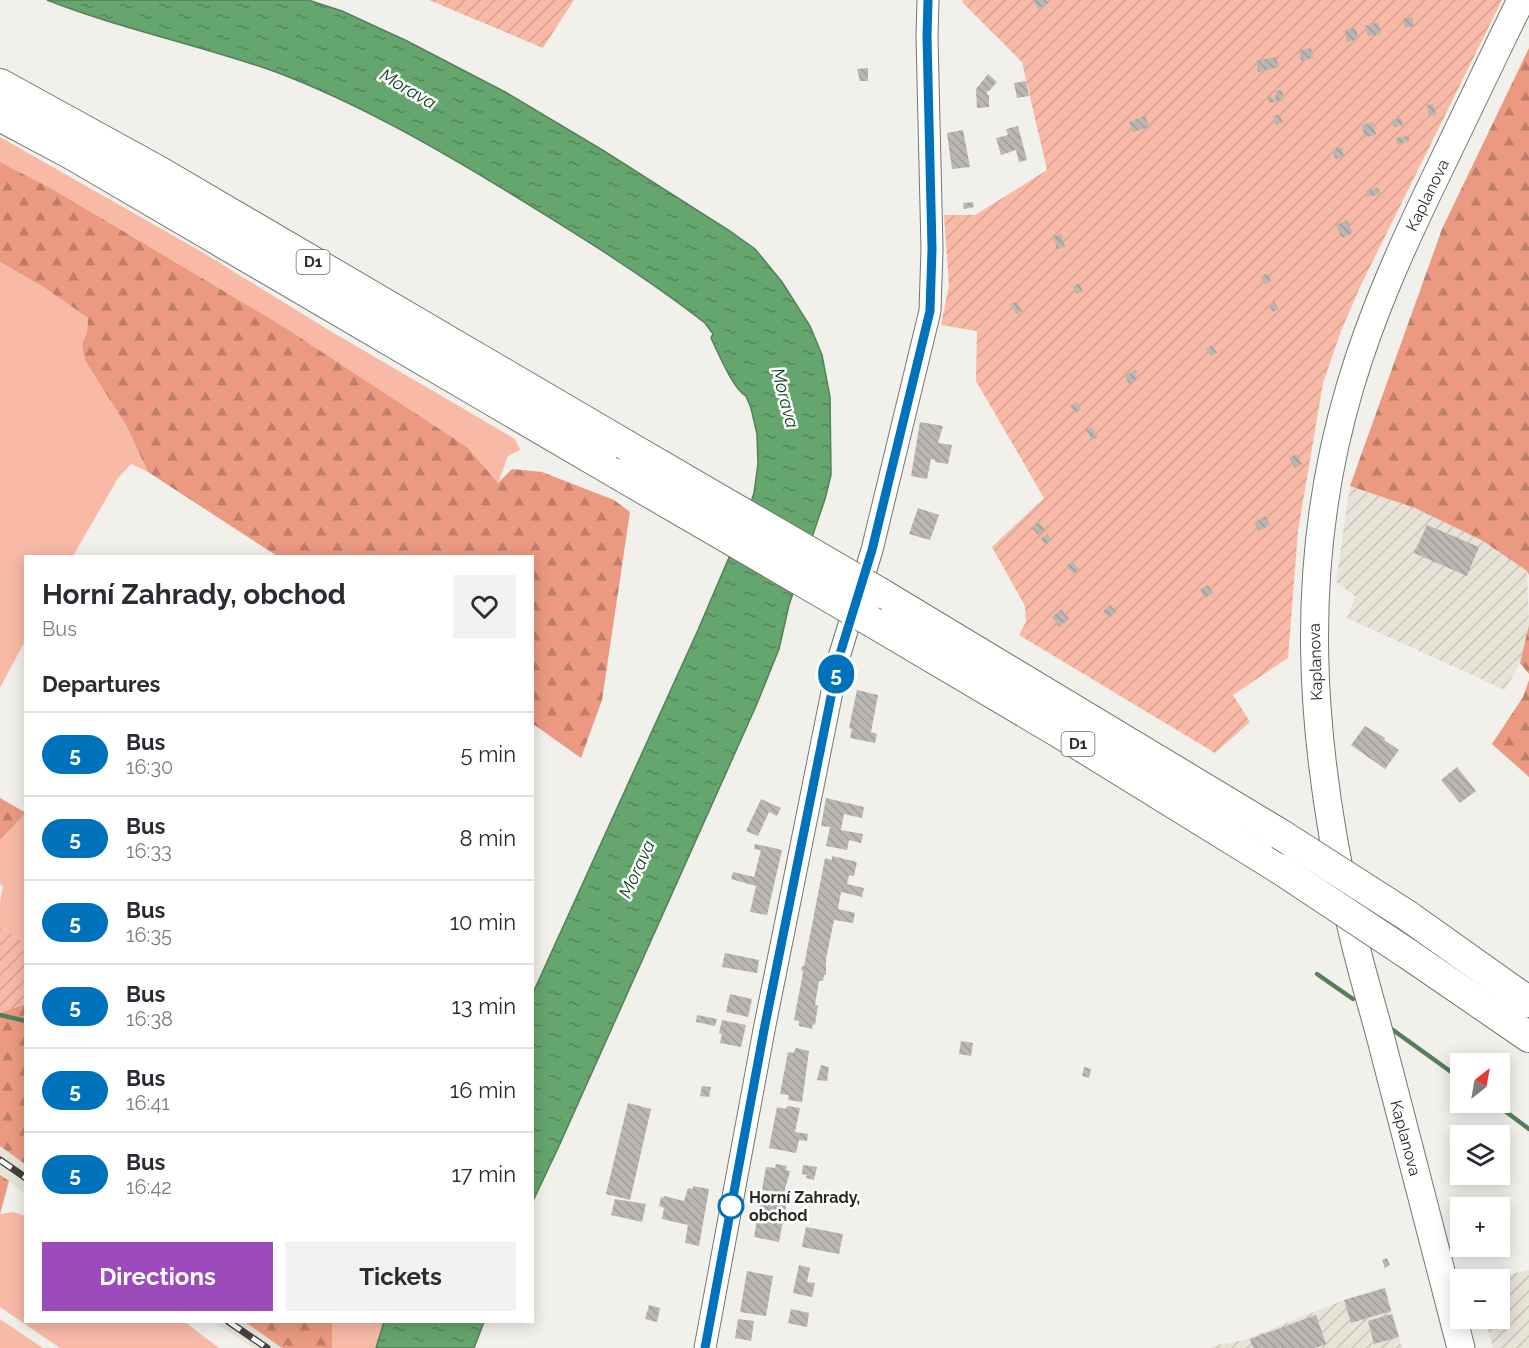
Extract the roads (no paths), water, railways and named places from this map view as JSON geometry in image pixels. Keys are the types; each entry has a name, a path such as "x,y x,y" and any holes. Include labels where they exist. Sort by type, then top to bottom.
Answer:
{"highway":[{"name":"D1","path":"0,84 160,172 880,593 1280,834 1408,916 1529,1002"},
{"name":"D1","path":"0,116 82,160 1060,733 1280,869 1529,1037"}],"main road":[{"name":"Kaplanova","path":"1461,1348 1349,920 1323,783 1314,669 1314,594 1329,474 1340,425 1372,319 1409,232 1521,0"}],"street":[{"path":"705,1348 764,1030 839,657 872,550 930,311 932,249 928,0"}],"water":[{"name":"Morava","path":"47,0 308,0 342,11 407,41 507,93 604,151 755,249 782,282 810,326 822,355 830,397 831,475 789,605 779,649 756,706 534,1199 534,991 698,630 745,520 754,493 758,464 757,434 751,408 746,396 736,386 726,370 711,338 713,334 705,323 611,256 456,161 367,112 307,84 219,53"},
{"path":"384,1323 484,1323 474,1348 376,1348"}],"waterway":[{"path":"1317,974 1353,999"},
{"path":"0,1015 24,1021"},
{"path":"1393,1030 1450,1071"},
{"path":"1508,1113 1529,1129"}],"railway":[{"path":"0,1160 24,1177"},
{"path":"230,1323 267,1348"}],"place":[{"name":"Horní Zahrady, obchod","path":"731,1206"}]}
